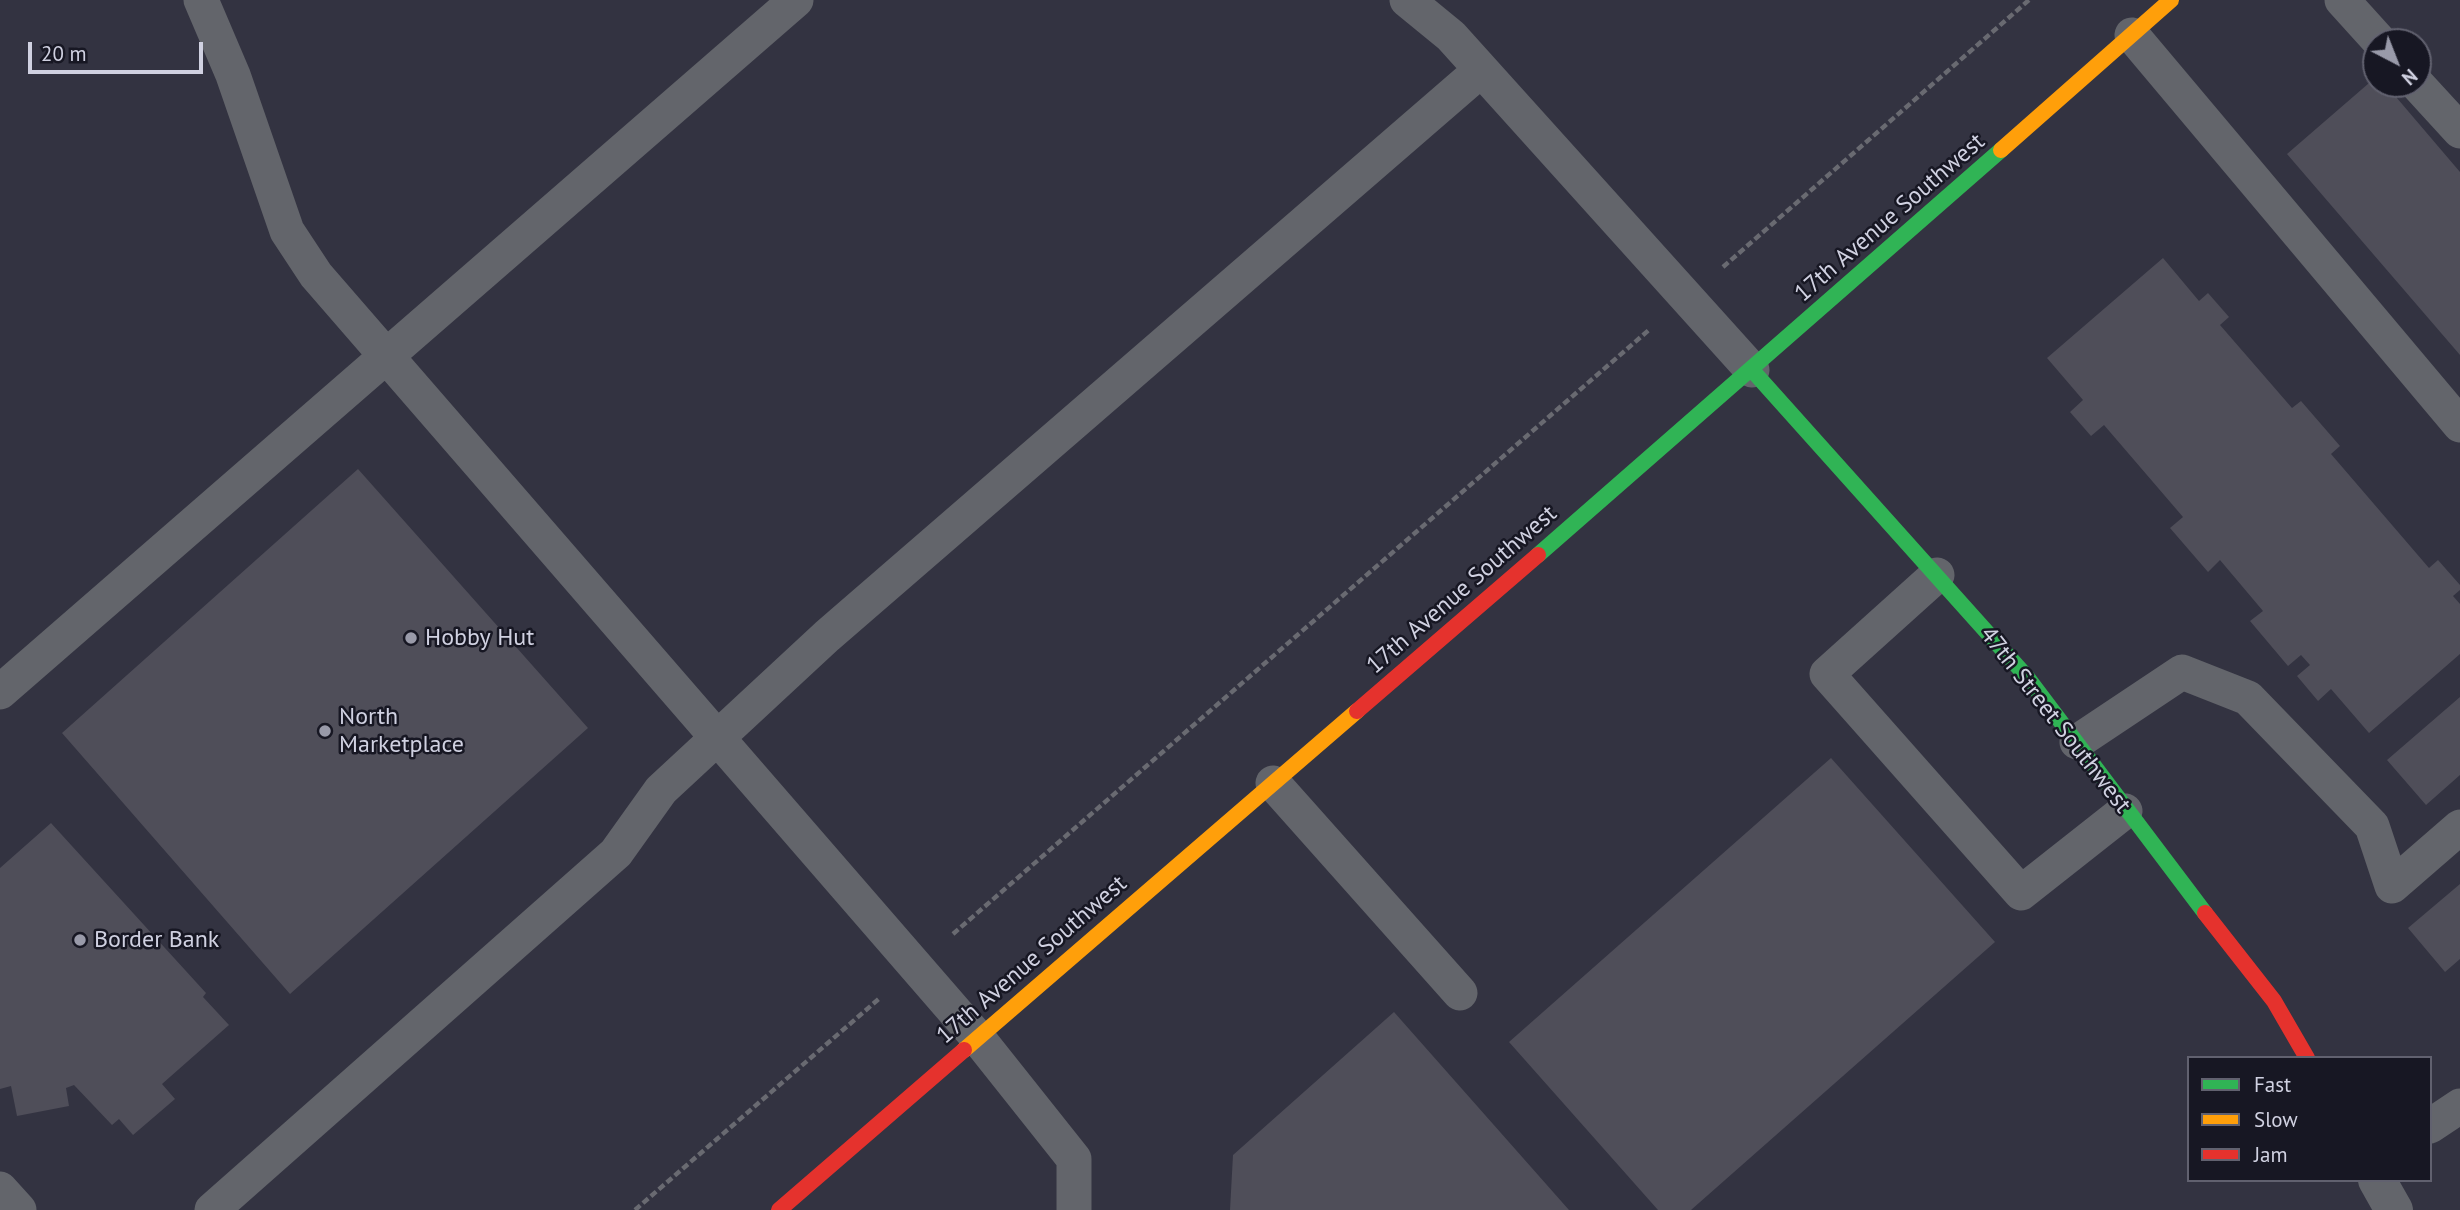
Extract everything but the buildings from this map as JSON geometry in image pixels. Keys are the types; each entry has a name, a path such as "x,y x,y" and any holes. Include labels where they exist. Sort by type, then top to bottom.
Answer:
{"street":[{"name":"17th Avenue Southwest","path":"779,1210 1752,370 2171,0"},
{"name":"47th Street Southwest","path":"1752,370 2027,677 2125,811 2274,1001 2306,1056"},
{"path":"2378,1182 2394,1210"}],"lane":[{"path":"201,0 233,75 287,231 316,275 977,1037 1074,1158 1074,1210"},
{"path":"0,692 796,0"},
{"path":"1407,0 1451,36 1752,370"},
{"path":"2342,0 2367,28"},
{"path":"2132,35 2460,425"},
{"path":"212,1210 616,853 661,790 827,636 1481,70"},
{"path":"2430,98 2460,131"},
{"path":"1937,575 1827,674 2021,893 2125,811"},
{"path":"2077,742 2182,672 2248,698 2372,826 2392,886 2460,827"},
{"path":"1273,783 1460,993"},
{"path":"2432,1125 2460,1106"},
{"path":"0,1189 19,1210"}],"path":[{"path":"635,1210 2029,0"}],"traffic: fast":[{"path":"1538,555 2001,150"},
{"path":"1752,370 2027,677 2205,913"}],"traffic: slow":[{"path":"2001,150 2171,0"},
{"path":"964,1050 1357,711"}],"traffic: jam":[{"path":"1357,711 1538,555"},
{"path":"2205,913 2274,1001 2306,1056"},
{"path":"779,1210 964,1050"}],"place":[{"name":"Hobby Hut","path":"411,638"},
{"name":"North Marketplace","path":"325,731"},
{"name":"Border Bank","path":"80,940"}]}
